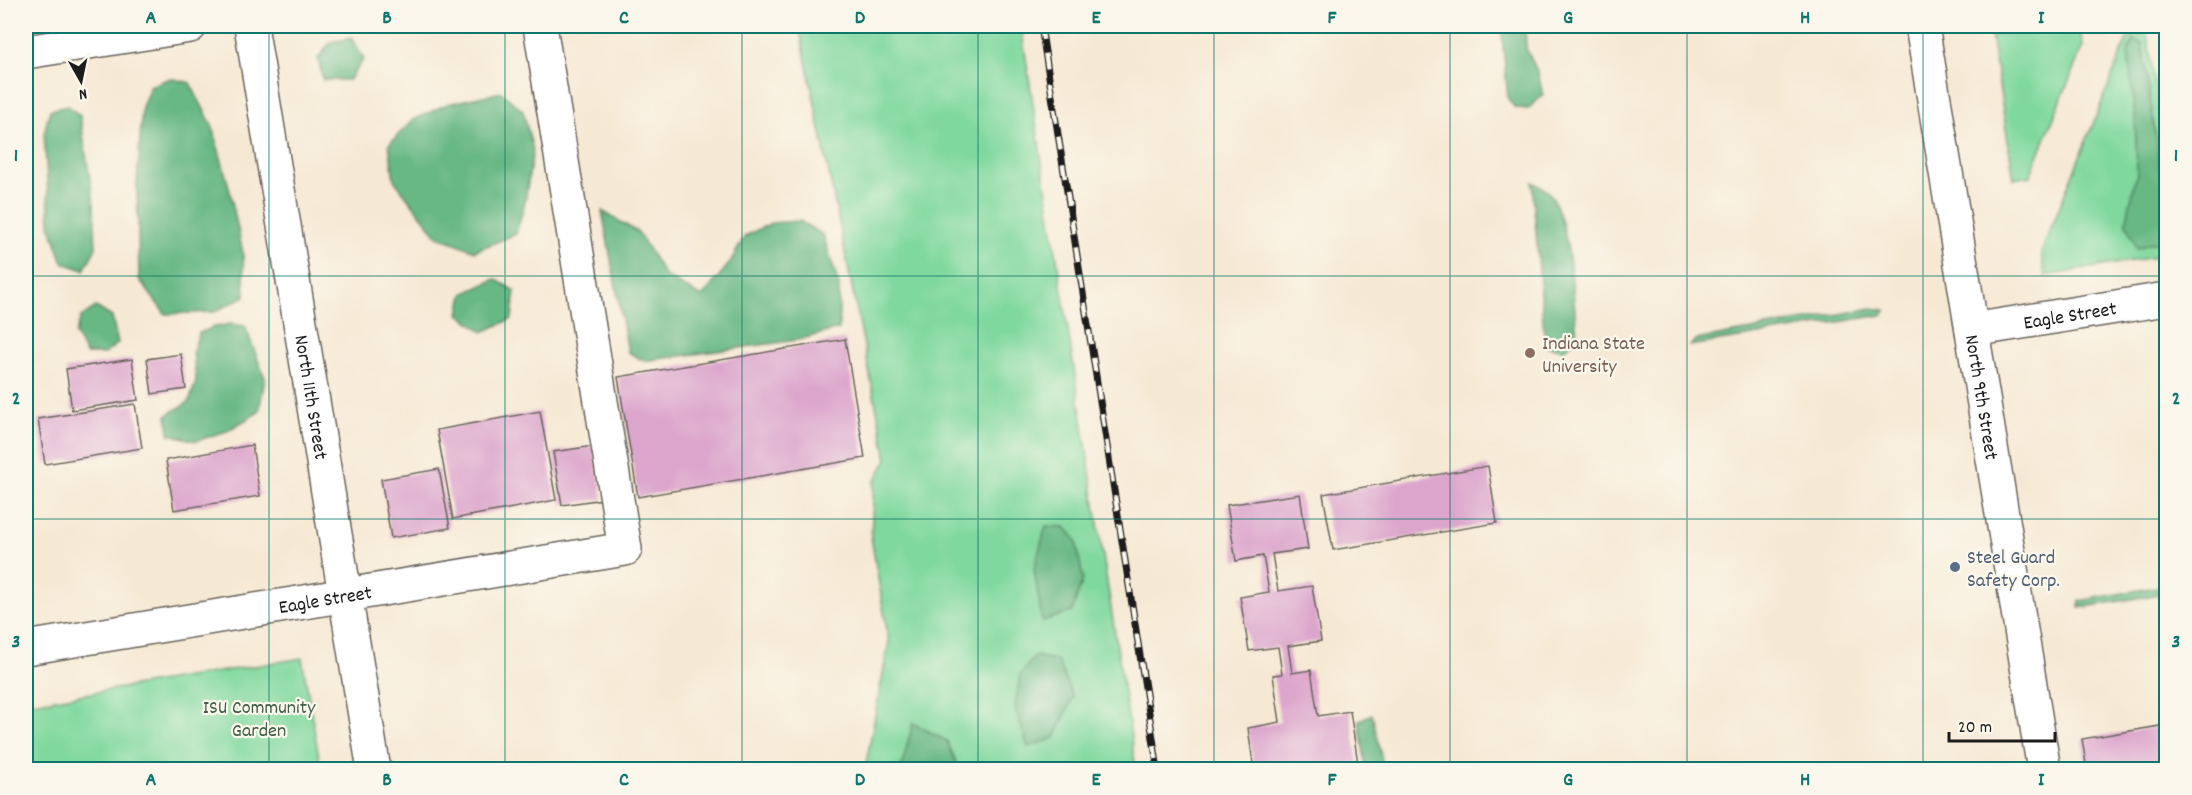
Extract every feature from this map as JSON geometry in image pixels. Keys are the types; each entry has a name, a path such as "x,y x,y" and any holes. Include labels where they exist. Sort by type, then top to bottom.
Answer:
{"street":[{"path":"26,52 190,26"},
{"name":"North 11th Street","path":"251,26 374,770"},
{"name":"Eagle Street","path":"26,648 625,549 540,26"},
{"name":"North 9th Street","path":"1922,26 2044,770"},
{"name":"Eagle Street","path":"1972,330 2166,299"}],"green space":[{"path":"799,26 1021,26 1136,769 865,769 889,642 871,537 874,483 887,459"},
{"path":"1501,26 1525,26 1526,48 1538,73 1543,95 1528,109 1515,108 1508,99"},
{"path":"2049,26 2079,26 2083,46 2030,176 2014,179 1991,35"},
{"path":"2147,34 2166,153 2166,255 2045,276 2041,253 2128,37"},
{"path":"351,38 364,59 349,80 323,80 318,58 331,42"},
{"path":"2133,40 2142,43 2166,207 2166,230 2163,240 2137,248 2126,223 2137,173 2135,116 2128,52"},
{"path":"170,78 190,83 212,125 229,187 243,253 245,296 214,312 165,314 139,279 137,185 142,107 150,86"},
{"path":"501,92 523,111 533,150 525,202 516,234 475,251 437,236 394,180 389,144 413,120 447,104"},
{"path":"68,106 80,116 94,203 96,248 84,270 63,263 50,225 44,133 50,110"},
{"path":"1532,182 1550,193 1563,225 1567,244 1577,337 1564,350 1547,346 1544,334"},
{"path":"602,211 638,232 665,276 702,297 729,264 745,236 771,223 800,221 823,235 839,285 839,329 798,340 644,361 628,352"},
{"path":"495,279 515,291 512,319 483,332 459,314 463,294"},
{"path":"96,307 112,317 118,343 105,354 86,354 75,334 81,317"},
{"path":"1872,308 1886,310 1882,315 1690,346 1696,340"},
{"path":"230,324 245,326 265,378 259,412 227,431 196,441 169,434 167,415 189,402 196,381 193,350 199,333"},
{"path":"1046,526 1065,527 1076,540 1083,579 1072,612 1042,621 1034,569"},
{"path":"2166,585 2166,593 2079,608 2079,601"},
{"path":"1035,656 1057,660 1073,697 1055,738 1028,747 1015,708 1020,675"},
{"name":"ISU Community Garden","path":"302,658 321,769 26,769 26,704"},
{"path":"1372,714 1384,769 1366,769 1359,720"},
{"path":"913,723 947,741 959,769 901,769"}],"building":[{"path":"845,339 865,458 638,497 618,377"},
{"path":"181,354 186,389 152,394 147,359"},
{"path":"132,359 138,400 72,410 66,369"},
{"path":"135,404 142,448 45,464 38,419"},
{"path":"540,411 556,500 453,519 437,430"},
{"path":"252,445 260,496 174,510 166,460"},
{"path":"594,446 603,499 562,505 553,452"},
{"path":"1488,466 1497,523 1333,550 1323,494"},
{"path":"439,469 450,528 391,538 381,479"},
{"path":"1300,494 1308,549 1272,554 1278,591 1312,586 1321,641 1288,646 1292,673 1311,670 1318,716 1350,711 1359,770 1254,770 1248,728 1280,722 1273,675 1282,674 1278,647 1249,651 1240,597 1269,592 1263,556 1236,561 1227,505"},
{"path":"2166,725 2166,770 2087,770 2082,739"}],"railway":[{"path":"1041,26 1158,770"}],"place":[{"name":"Indiana State University","path":"1530,353"},
{"name":"Steel Guard Safety Corp.","path":"1955,567"}]}
